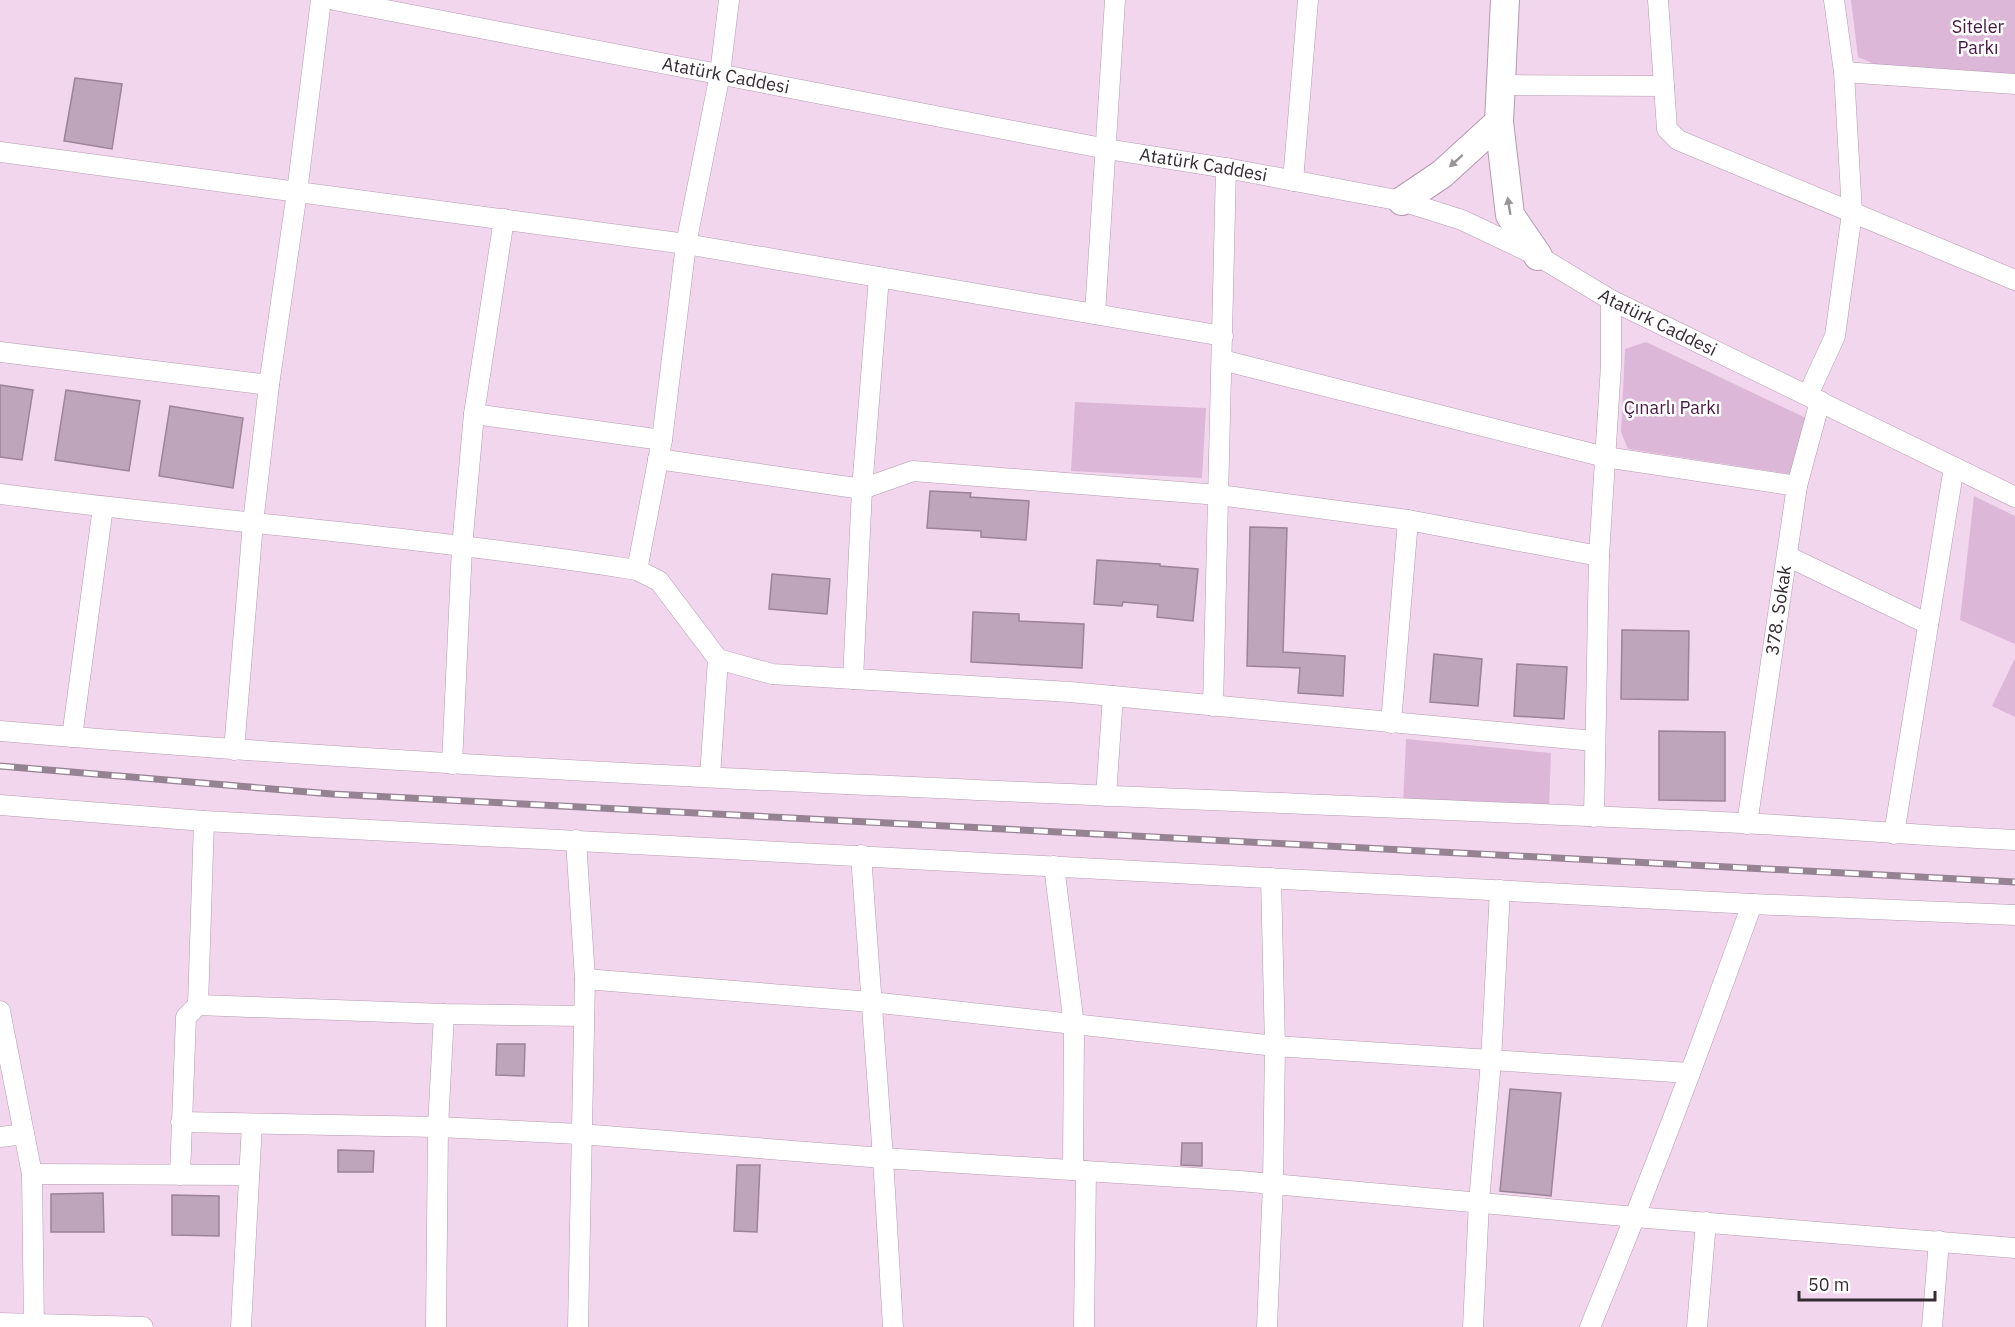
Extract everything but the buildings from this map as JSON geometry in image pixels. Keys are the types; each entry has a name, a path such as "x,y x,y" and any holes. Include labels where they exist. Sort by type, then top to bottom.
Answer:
{"street":[{"path":"234,750 253,523 269,385 297,192 321,0"},
{"name":"Atatürk Caddesi","path":"334,0 1107,149 1226,168 1402,201 1462,220 1538,256 1611,300 2015,497"},
{"path":"637,570 662,440 686,244 720,74 729,0"},
{"path":"1095,314 1115,0"},
{"path":"1293,181 1308,0"},
{"path":"1505,0 1499,122 1510,215 1538,256"},
{"path":"1658,0 1667,129 1678,140 2015,280"},
{"name":"378. Sokak","path":"1747,824 1797,486 1814,398 1835,336 1852,213 1844,72 1834,0"},
{"path":"1844,72 2015,84"},
{"path":"1501,85 1664,86"},
{"path":"1402,201 1442,174 1499,122"},
{"path":"0,152 686,244 1223,336"},
{"path":"1213,706 1226,168"},
{"path":"452,764 462,547 474,414 504,219"},
{"path":"853,679 862,489 879,277"},
{"path":"1594,818 1599,556 1611,365 1611,300"},
{"path":"0,352 269,385"},
{"path":"1222,360 1605,457 1797,486"},
{"path":"474,414 662,440"},
{"path":"658,459 862,489 913,471 1219,495 1408,520 1599,556"},
{"path":"1894,834 1954,466"},
{"path":"0,494 462,547 637,570 659,580 718,659 772,674 1113,696 1594,741"},
{"path":"72,737 103,507"},
{"path":"1391,723 1408,520"},
{"path":"1787,556 1928,624"},
{"path":"710,777 718,659"},
{"path":"1106,796 1113,696"},
{"path":"0,731 234,750 452,764 1747,824 2015,840"},
{"path":"0,804 204,821 1752,904 2015,915"},
{"path":"180,1175 186,1017 198,1005 204,821"},
{"path":"576,840 585,979 580,1134 578,1327"},
{"path":"861,855 893,1327"},
{"path":"1054,866 1074,1025 1084,1327"},
{"path":"1267,1327 1273,1184 1275,1046 1271,878"},
{"path":"1473,1327 1500,890"},
{"path":"1590,1327 1690,1073 1752,904"},
{"path":"585,979 871,1002 1275,1046 1690,1073"},
{"path":"198,1005 444,1014 584,1016"},
{"path":"0,1011 32,1174 34,1325"},
{"path":"436,1327 438,1127 444,1014"},
{"path":"181,1122 438,1127 580,1134 883,1158 1273,1184 2015,1248"},
{"path":"241,1327 252,1124"},
{"path":"0,1137 24,1134"},
{"path":"32,1174 249,1175"},
{"path":"1697,1327 1706,1222"},
{"path":"1932,1327 1939,1241"},
{"path":"0,1323 143,1327"}],"green space":[{"name":"Siteler Parkı","path":"1851,0 2015,0 2015,76 1877,65 1858,57"},
{"name":"Çınarlı Parkı","path":"1646,342 1806,418 1797,471 1790,474 1628,449 1621,432 1625,349"},
{"path":"1075,402 1206,408 1202,478 1071,471"},
{"path":"1974,496 2015,516 2015,644 1960,620"},
{"path":"2015,658 2015,717 1992,706"},
{"path":"1406,739 1551,753 1549,809 1403,805"}],"railway":[{"path":"0,766 332,794 2015,882"}]}
